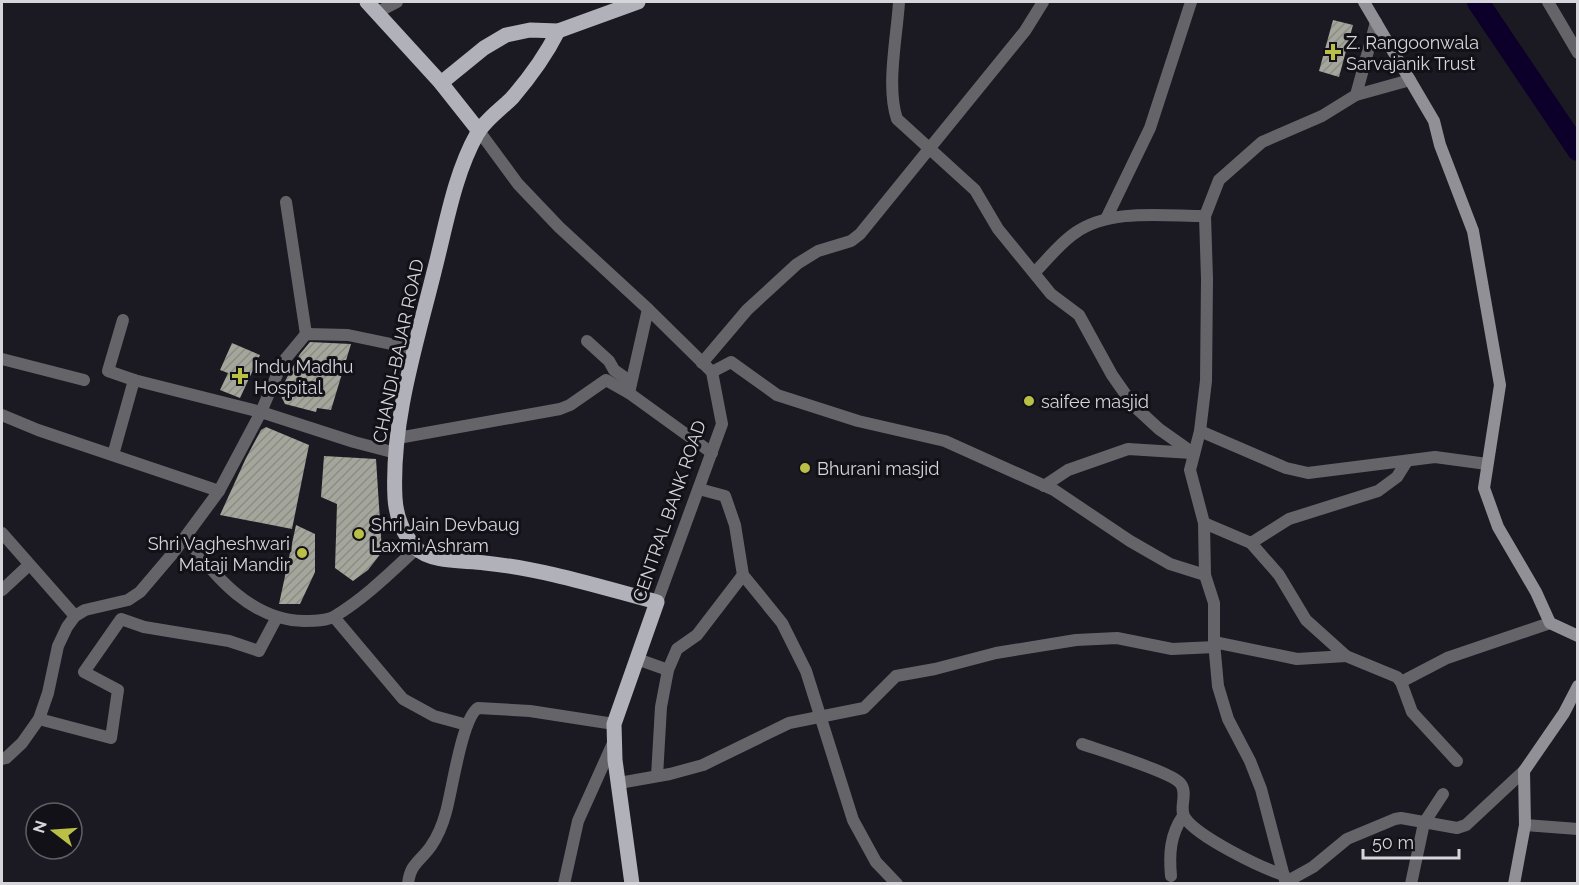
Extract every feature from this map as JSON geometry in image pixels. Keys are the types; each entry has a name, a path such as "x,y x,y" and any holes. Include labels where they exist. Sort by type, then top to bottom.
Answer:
{"main road":[{"path":"441,84 484,48 506,35 530,30 558,31 638,2"},
{"path":"371,7 441,84 479,131 532,74 543,60 558,31"},
{"name":"CHANDI-BAJAR ROAD","path":"416,549 405,534 395,500 397,446 415,349 457,184 479,131"},
{"path":"416,549 428,555 450,560 502,564 546,573 657,602"},
{"name":"CENTRAL BANK ROAD","path":"632,884 614,724 657,602"}],"street":[{"path":"371,7 397,2"},
{"path":"899,2 893,81 894,112 897,119 975,190 998,229 1051,294 1079,315 1112,375 1133,405 1159,429 1193,453"},
{"path":"702,363 747,310 797,264 818,251 851,241 860,234 1025,31 1043,2"},
{"path":"1106,219 1150,128 1191,2"},
{"path":"1364,2 1434,121 1440,146 1473,231 1500,385 1484,488 1498,527 1536,592 1550,623 1578,636"},
{"path":"1548,2 1578,53"},
{"path":"1356,94 1376,22"},
{"path":"1285,880 1261,789 1250,761 1228,719 1218,686 1214,644 1214,603 1205,574 1204,523 1190,470 1200,430 1206,381 1205,216 1219,180 1263,142 1322,116 1356,94 1410,80"},
{"path":"479,131 518,184 559,227 712,372 731,362 777,395 858,422 945,441 1054,490 1130,541 1170,564 1205,574"},
{"path":"2,759 22,743 39,719 48,693 58,646 67,627 75,616 85,610 128,600 140,592 186,537 219,491 261,412 282,363 306,334 286,202"},
{"path":"1035,272 1074,233 1106,219 1135,216 1205,216"},
{"path":"630,387 648,309"},
{"path":"123,320 108,371 134,380 261,412 323,433 397,446 560,409 570,405 606,380 630,387"},
{"path":"306,334 348,335 415,349"},
{"path":"587,341 609,361 630,387 712,453"},
{"path":"2,359 84,380"},
{"name":"CENTRAL BANK ROAD","path":"657,602 722,424 712,372"},
{"path":"113,455 134,380"},
{"path":"2,415 38,430 219,491"},
{"path":"1200,430 1286,468 1308,473 1435,457 1487,464"},
{"path":"1044,486 1068,470 1128,449 1193,453"},
{"path":"1251,543 1289,519 1378,491 1397,477 1407,461"},
{"path":"699,489 725,496 735,525 743,575 782,623 806,671 853,820 876,862 897,884"},
{"path":"1204,523 1251,543 1279,575 1306,620 1346,656 1390,674 1401,682 1412,712 1456,761"},
{"path":"2,533 75,616"},
{"path":"186,537 205,563 226,585 253,607 277,617 298,621 315,621 334,617 372,589 416,549"},
{"path":"2,590 29,565"},
{"path":"657,776 661,707 668,670 677,650 697,635 743,575"},
{"path":"39,719 111,738 118,690 84,672 120,619 144,627 230,641 258,651 277,617"},
{"path":"334,617 403,699 434,716 467,725"},
{"path":"1401,682 1447,658 1550,623"},
{"path":"619,783 703,765 789,723 864,708 896,676 935,669 996,652 1076,640 1117,638 1172,649 1214,644 1297,659 1346,656"},
{"path":"637,659 668,670"},
{"path":"1285,880 1313,867 1347,839 1395,819 1401,818 1457,828 1466,825 1524,771 1564,713 1578,687"},
{"path":"408,884 412,866 431,847 445,815 467,725 471,714 478,708 530,711 614,724"},
{"path":"564,884 578,821 614,740"},
{"path":"1082,744 1179,781 1184,789 1183,816 1175,829 1170,851 1171,876"},
{"path":"1514,884 1525,825 1524,771"},
{"path":"1412,884 1424,823 1443,794"},
{"path":"1183,816 1208,838 1285,880"},
{"path":"1525,825 1578,830"}],"building":[{"path":"1333,20 1353,25 1339,77 1319,71"},
{"path":"310,342 351,344 331,410 317,408 316,412 285,404 279,392 300,354"},
{"path":"232,343 260,355 240,398 220,390 228,373 220,370"},
{"path":"266,427 309,445 292,529 220,515 246,458 261,430"},
{"name":"Shri Jain Devbaug Laxmi Ashram","path":"324,456 376,459 382,552 368,570 353,581 335,568 337,504 321,497"},
{"name":"Shri Vagheshwari Mataji Mandir","path":"296,525 315,534 315,572 300,604 279,604"}],"waterway":[{"path":"1478,2 1578,150"}],"place":[{"name":"Z. Rangoonwala Sarvajanik Trust","path":"1333,52"},
{"name":"Indu Madhu Hospital","path":"240,376"},
{"name":"saifee masjid","path":"1029,401"},
{"name":"Bhurani masjid","path":"805,468"},
{"name":"Shri Jain Devbaug Laxmi Ashram","path":"359,534"},
{"name":"Shri Vagheshwari Mataji Mandir","path":"302,553"}]}
